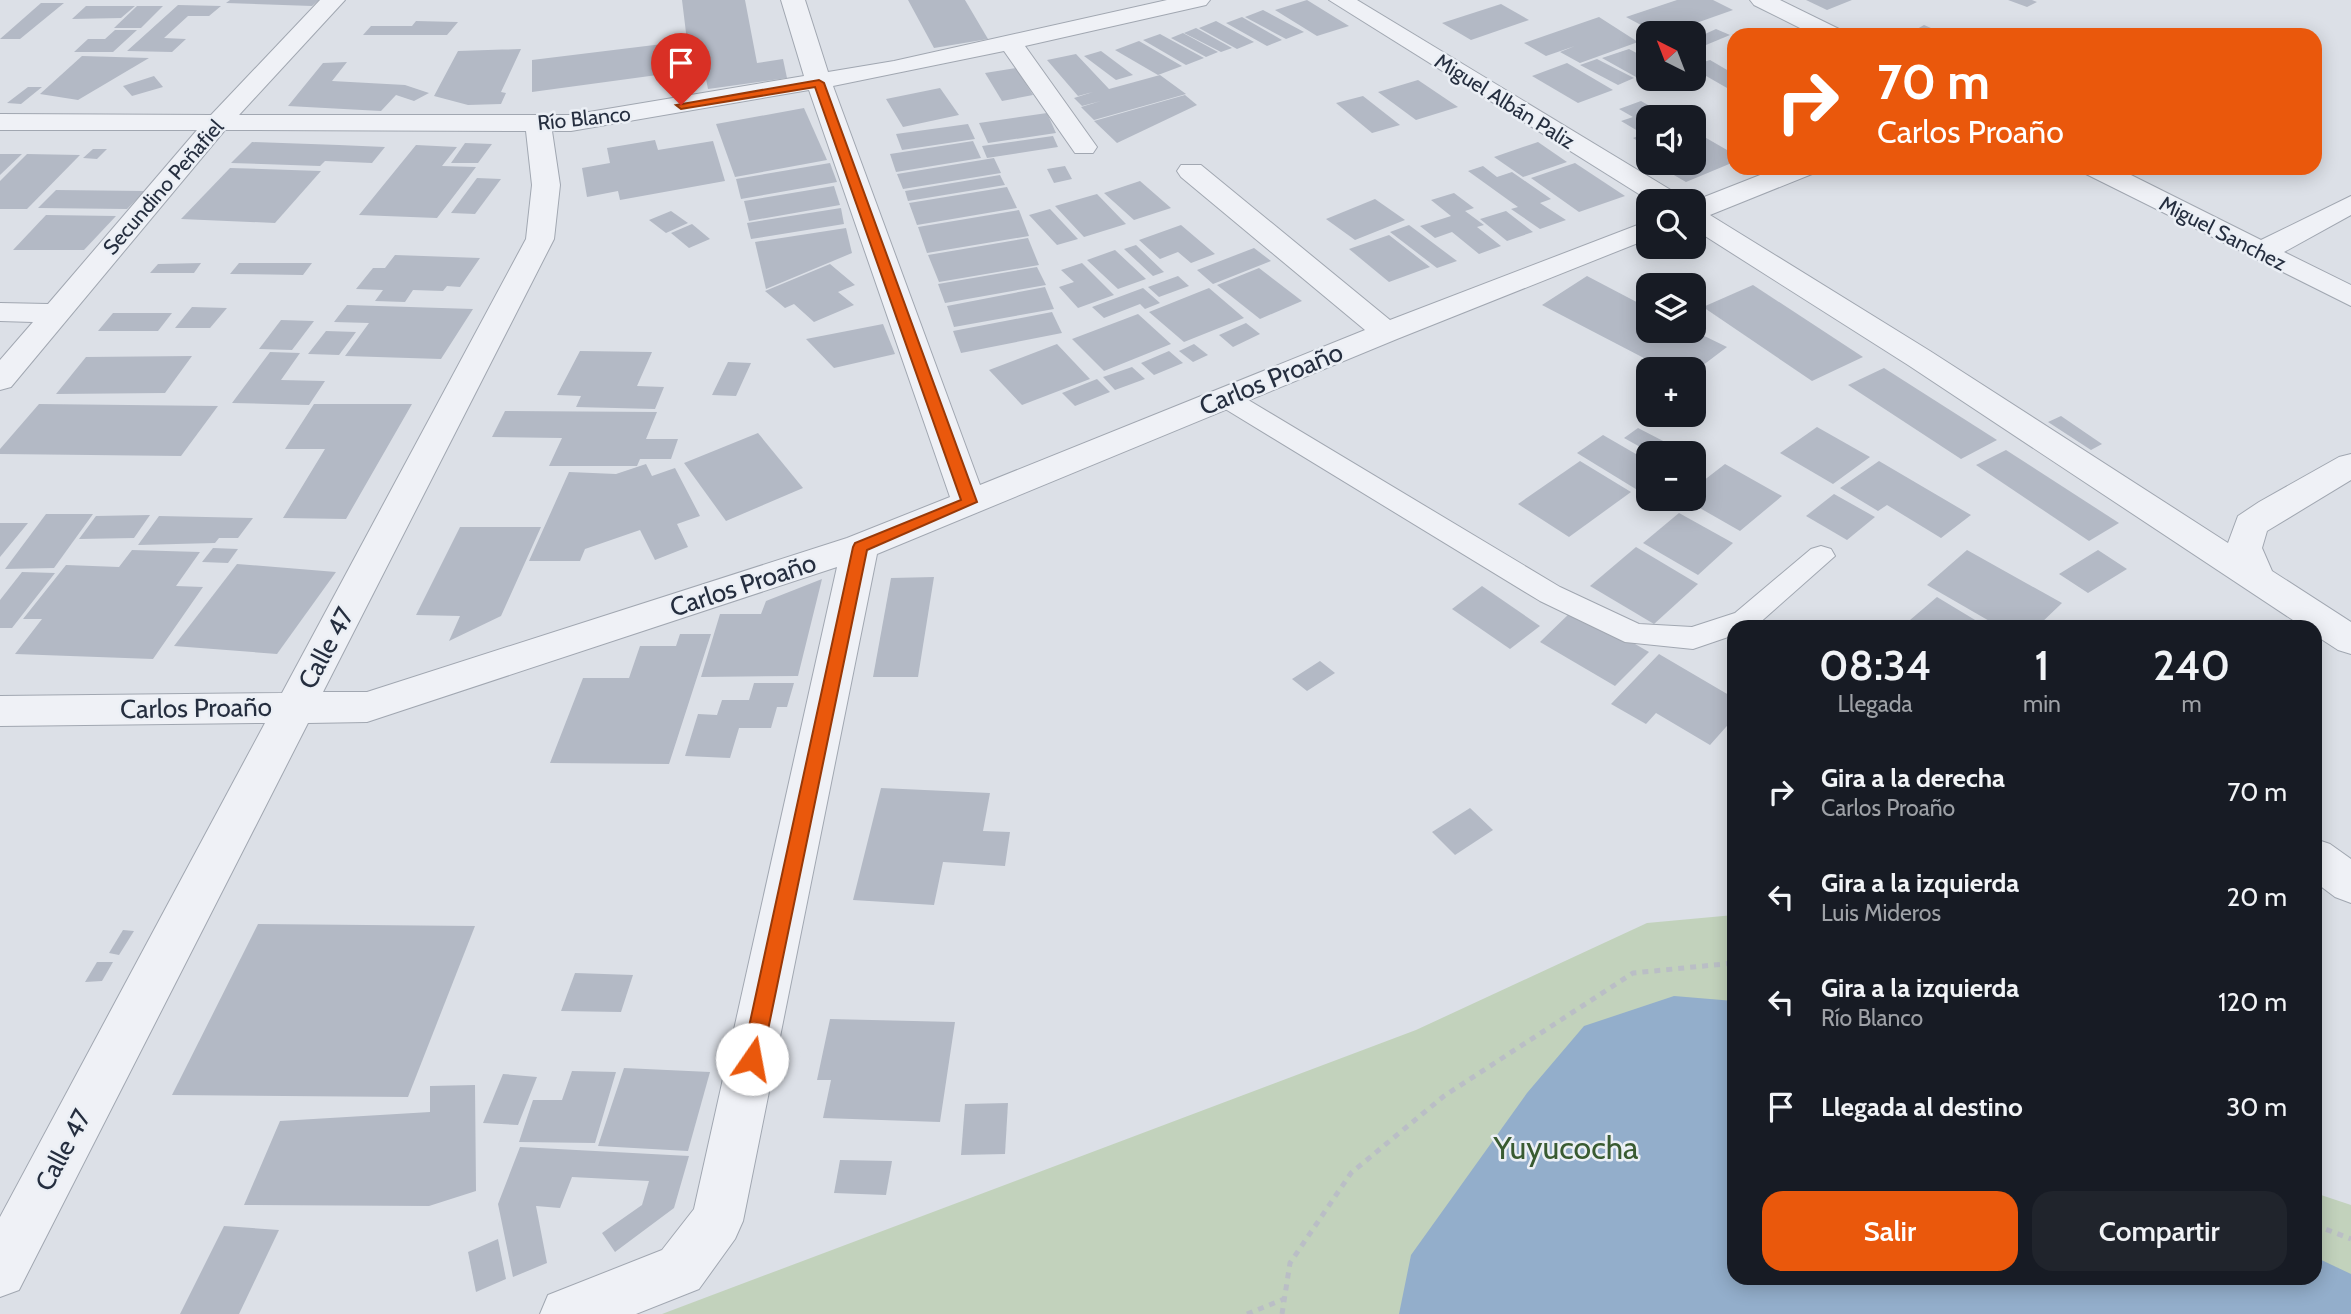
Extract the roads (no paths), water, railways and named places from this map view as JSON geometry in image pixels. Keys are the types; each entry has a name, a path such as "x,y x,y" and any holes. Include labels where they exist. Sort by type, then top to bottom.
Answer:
{"street":[{"name":"Secundino Peñafiel","path":"0,380 217,123 333,0"},
{"path":"793,0 819,83 969,502"},
{"name":"Río Blanco","path":"0,122 571,123 819,83 1198,0"},
{"name":"Miguel Albán Paliz","path":"1340,0 1648,189"},
{"path":"1762,0 1819,28"},
{"path":"1010,42 1084,147"},
{"name":"Calle 47","path":"0,1271 540,239 546,185 538,124"},
{"path":"1191,171 1386,332"},
{"path":"1706,206 1784,175"},
{"name":"Miguel Sanchez","path":"2110,175 2351,297"},
{"path":"2261,252 2351,204"},
{"path":"1706,225 1919,358 2321,620"},
{"name":"Carlos Proaño","path":"0,711 367,707 860,547 1386,332 1636,234"},
{"path":"0,312 56,313"},
{"path":"2257,579 2244,548 2251,525 2270,510 2351,465"},
{"path":"567,1314 680,1270 718,1221 860,547"},
{"path":"2322,620 2351,639"},
{"path":"2322,862 2351,884"}],"lane":[{"path":"1226,398 1550,594 1635,635 1693,638 1727,626"},
{"path":"1745,620 1821,556"}],"water":[{"path":"1674,996 1727,1000 1727,1285 2322,1285 2322,1260 2351,1274 2351,1314 1399,1314 1411,1255 1527,1093 1584,1026"}],"park label":[{"name":"Yuyucocha","path":"1566,1147"}]}
